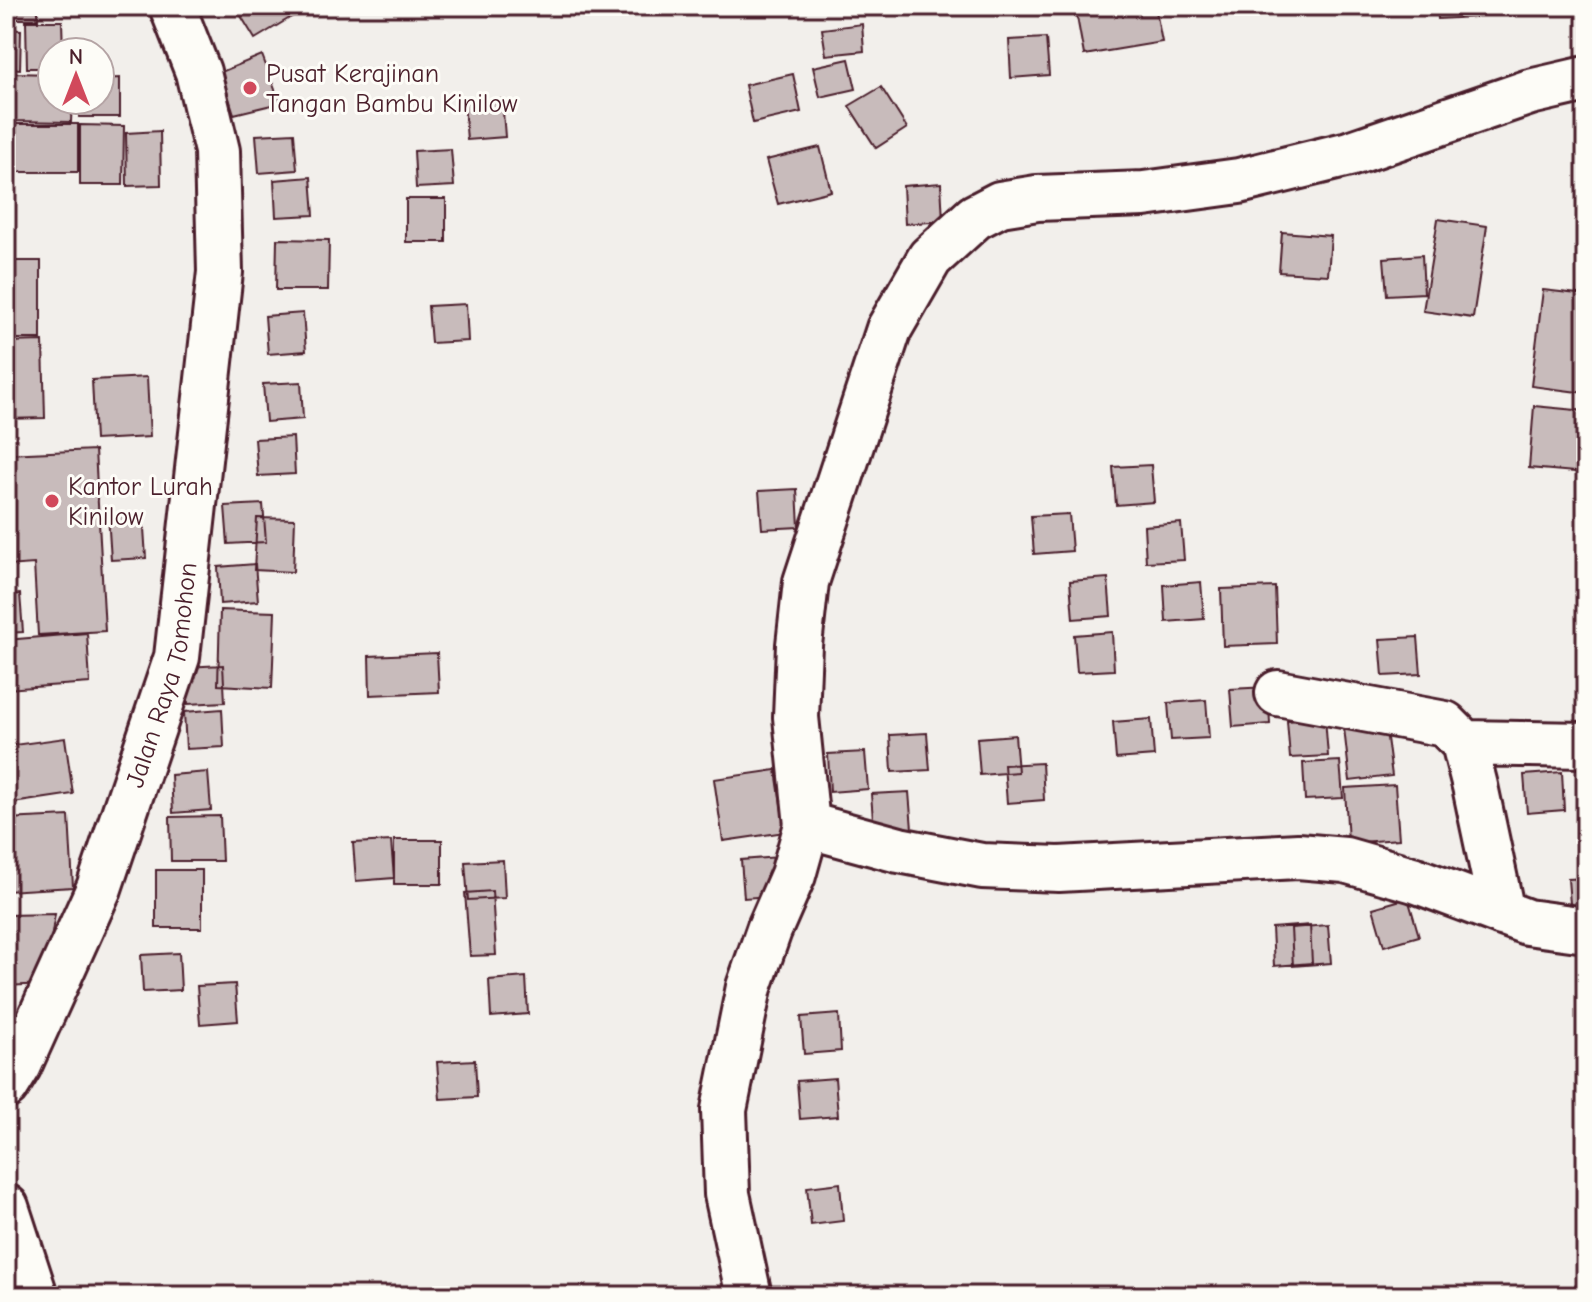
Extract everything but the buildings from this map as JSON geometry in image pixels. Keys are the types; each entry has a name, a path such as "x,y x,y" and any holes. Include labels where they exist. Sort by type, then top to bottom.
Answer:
{"main road":[{"name":"Jalan Raya Tomohon","path":"6,1086 19,1065 99,888 177,657 220,272 217,151 198,72 172,6"},
{"path":"749,1296 727,1194 724,1110 749,987 793,875 807,825 796,717 806,582 889,329 930,258 975,217 1000,204 1037,198 1144,194 1239,181 1349,154 1530,92 1586,79"},
{"path":"1278,693 1445,724 1464,743 1502,913"},
{"path":"1464,743 1586,745"},
{"path":"807,825 899,850 982,866 1059,869 1298,856 1345,860 1415,880 1527,922 1586,930"},
{"path":"6,1207 35,1296"}],"place":[{"name":"Pusat Kerajinan Tangan Bambu Kinilow","path":"250,88"},
{"name":"Kantor Lurah Kinilow","path":"52,501"}]}
